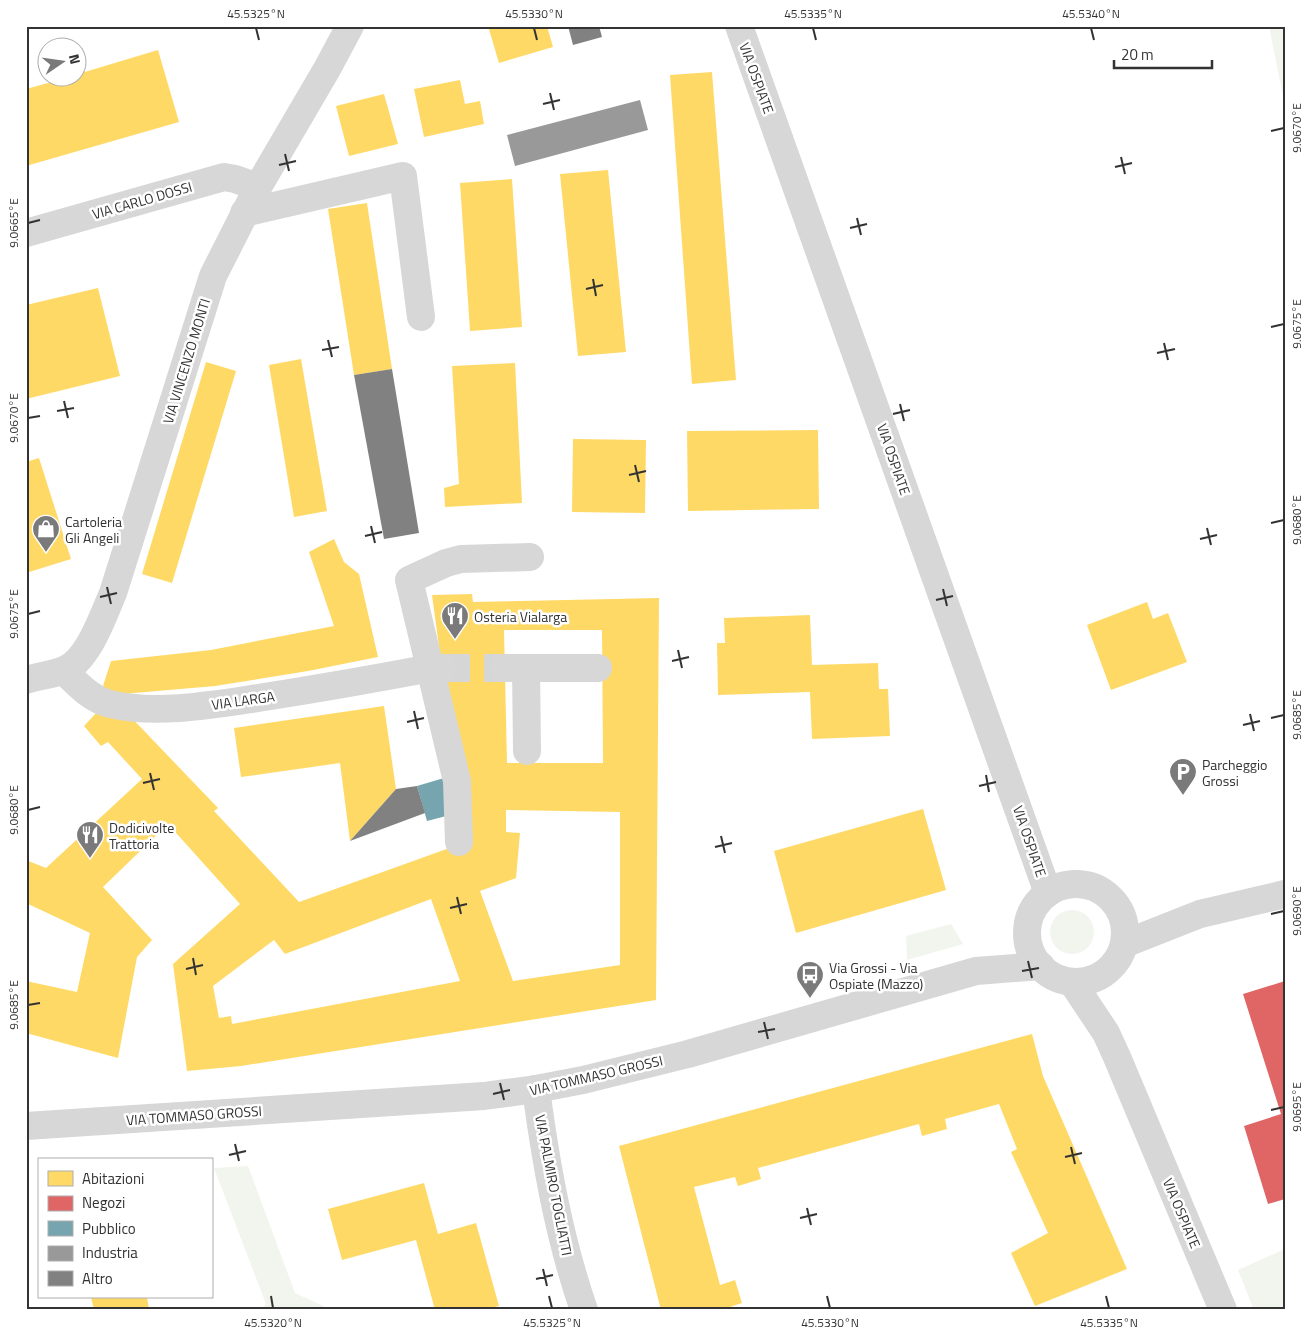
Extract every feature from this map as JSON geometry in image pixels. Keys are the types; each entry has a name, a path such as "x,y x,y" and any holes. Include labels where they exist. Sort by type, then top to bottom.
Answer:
{"street":[{"name":"VIA VINCENZO MONTI","path":"64,671 74,665 95,634 113,593 213,276 258,187 350,26"},
{"name":"VIA OSPIATE","path":"738,26 1048,893"},
{"path":"244,213 403,176 421,317"},
{"name":"VIA CARLO DOSSI","path":"26,233 224,177 258,187"},
{"path":"459,842 457,780 436,668 409,580 446,563 460,559 530,557"},
{"name":"VIA LARGA","path":"64,671 85,692 109,704 142,708 181,708 313,690 436,668"},
{"path":"527,751 515,668 598,668"},
{"path":"27,679 64,671"},
{"path":"1072,884 1089,886 1108,896 1121,914 1125,930 1124,944 1116,962 1107,970 1083,980 1055,977 1041,966 1032,952 1028,934 1030,918 1035,906 1048,893 1062,886 1072,884"},
{"path":"1124,944 1200,914 1285,894"},
{"path":"1121,914 1200,914"},
{"name":"VIA TOMMASO GROSSI","path":"976,971 1028,934"},
{"name":"VIA TOMMASO GROSSI","path":"26,1126 484,1096 536,1089 583,1080 688,1054 976,971 1041,966"},
{"name":"VIA OSPIATE","path":"1083,980 1223,1310"},
{"name":"VIA PALMIRO TOGLIATTI","path":"536,1089 543,1144 559,1225 584,1310"}],"shaded area":[{"path":"1269,26 1285,26 1285,106"},
{"path":"1072,910 1084,914 1090,920 1094,932 1090,944 1084,950 1072,954 1060,950 1054,944 1050,932 1054,920 1060,914"},
{"path":"951,924 963,944 907,960 906,936"},
{"path":"248,1166 295,1293 332,1310 262,1310 266,1304 214,1168"},
{"path":"1285,1249 1285,1310 1254,1310 1238,1270"}],"building: Abitazioni":[{"path":"488,26 547,26 553,47 499,63"},
{"path":"158,50 179,122 26,166 26,89 38,86 38,88 88,88 88,71"},
{"path":"712,72 736,380 692,384 670,75"},
{"path":"460,80 465,104 480,101 484,124 424,137 414,89"},
{"path":"384,94 398,144 349,156 336,106"},
{"path":"608,170 626,352 578,356 560,174"},
{"path":"512,179 522,327 470,331 460,183"},
{"path":"367,203 392,369 354,375 328,209"},
{"path":"98,288 120,376 26,399 26,305"},
{"path":"301,359 327,511 294,517 269,365"},
{"path":"206,362 236,371 172,583 142,574"},
{"path":"515,363 522,503 445,507 444,488 459,484 452,366"},
{"path":"818,430 819,509 688,511 687,431"},
{"path":"573,439 646,440 645,513 572,512"},
{"path":"39,458 71,559 26,573 26,462"},
{"path":"334,539 344,562 359,574 378,657 308,671 215,686 111,695 103,686 111,661 211,650 334,626 309,552"},
{"path":"472,594 473,602 659,598 656,1000 241,1066 187,1071 173,964 240,904 168,824 103,887 152,940 137,957 118,1058 26,1033 26,981 77,992 90,933 26,903 26,860 46,868 142,779 108,742 101,746 84,726 98,711 127,713 218,808 214,811 299,902 469,841 432,595","holes":["504,630 602,630 603,763 507,763","506,810 620,812 620,965 513,981 480,891 516,878 520,833 506,832","431,899 460,981 232,1024 231,1016 219,1018 213,986 274,940 285,954"]},
{"path":"1147,602 1153,619 1168,613 1187,662 1111,690 1087,625"},
{"path":"810,615 812,665 878,663 879,689 888,689 890,736 812,739 810,692 718,695 717,643 725,643 724,618"},
{"path":"384,706 396,789 350,841 340,763 241,777 234,728"},
{"path":"923,809 946,890 796,933 774,851"},
{"path":"1032,1034 1043,1076 1127,1269 1035,1306 1011,1253 1048,1233 1011,1152 1017,1149 999,1104 945,1119 947,1129 922,1136 919,1124 758,1168 761,1179 738,1186 735,1177 694,1187 720,1285 735,1280 742,1303 727,1308 728,1310 661,1310 619,1146"},
{"path":"424,1183 438,1234 476,1223 499,1306 490,1308 490,1310 435,1310 416,1240 342,1260 328,1209"},
{"path":"91,1298 147,1298 149,1310 94,1310"}],"building: Negozi":[{"path":"1285,981 1285,1199 1268,1204 1244,1126 1281,1114 1243,994"}],"building: Pubblico":[{"path":"444,778 454,814 427,821 417,786"}],"building: Industria":[{"path":"640,100 648,130 515,166 507,135"}],"building: Altro":[{"path":"568,26 599,26 602,37 573,45"},
{"path":"392,369 419,533 384,539 354,375"},
{"path":"417,786 425,813 350,841 396,789"}],"tunnel":[{"path":"442,668 504,668"}],"place":[{"name":"Cartoleria Gli Angeli","path":"46,553"},
{"name":"Osteria Vialarga","path":"455,640"},
{"name":"Parcheggio Grossi","path":"1183,796"},
{"name":"Dodicivolte Trattoria","path":"90,859"},
{"name":"Via Grossi - Via Ospiate (Mazzo)","path":"810,999"}]}
